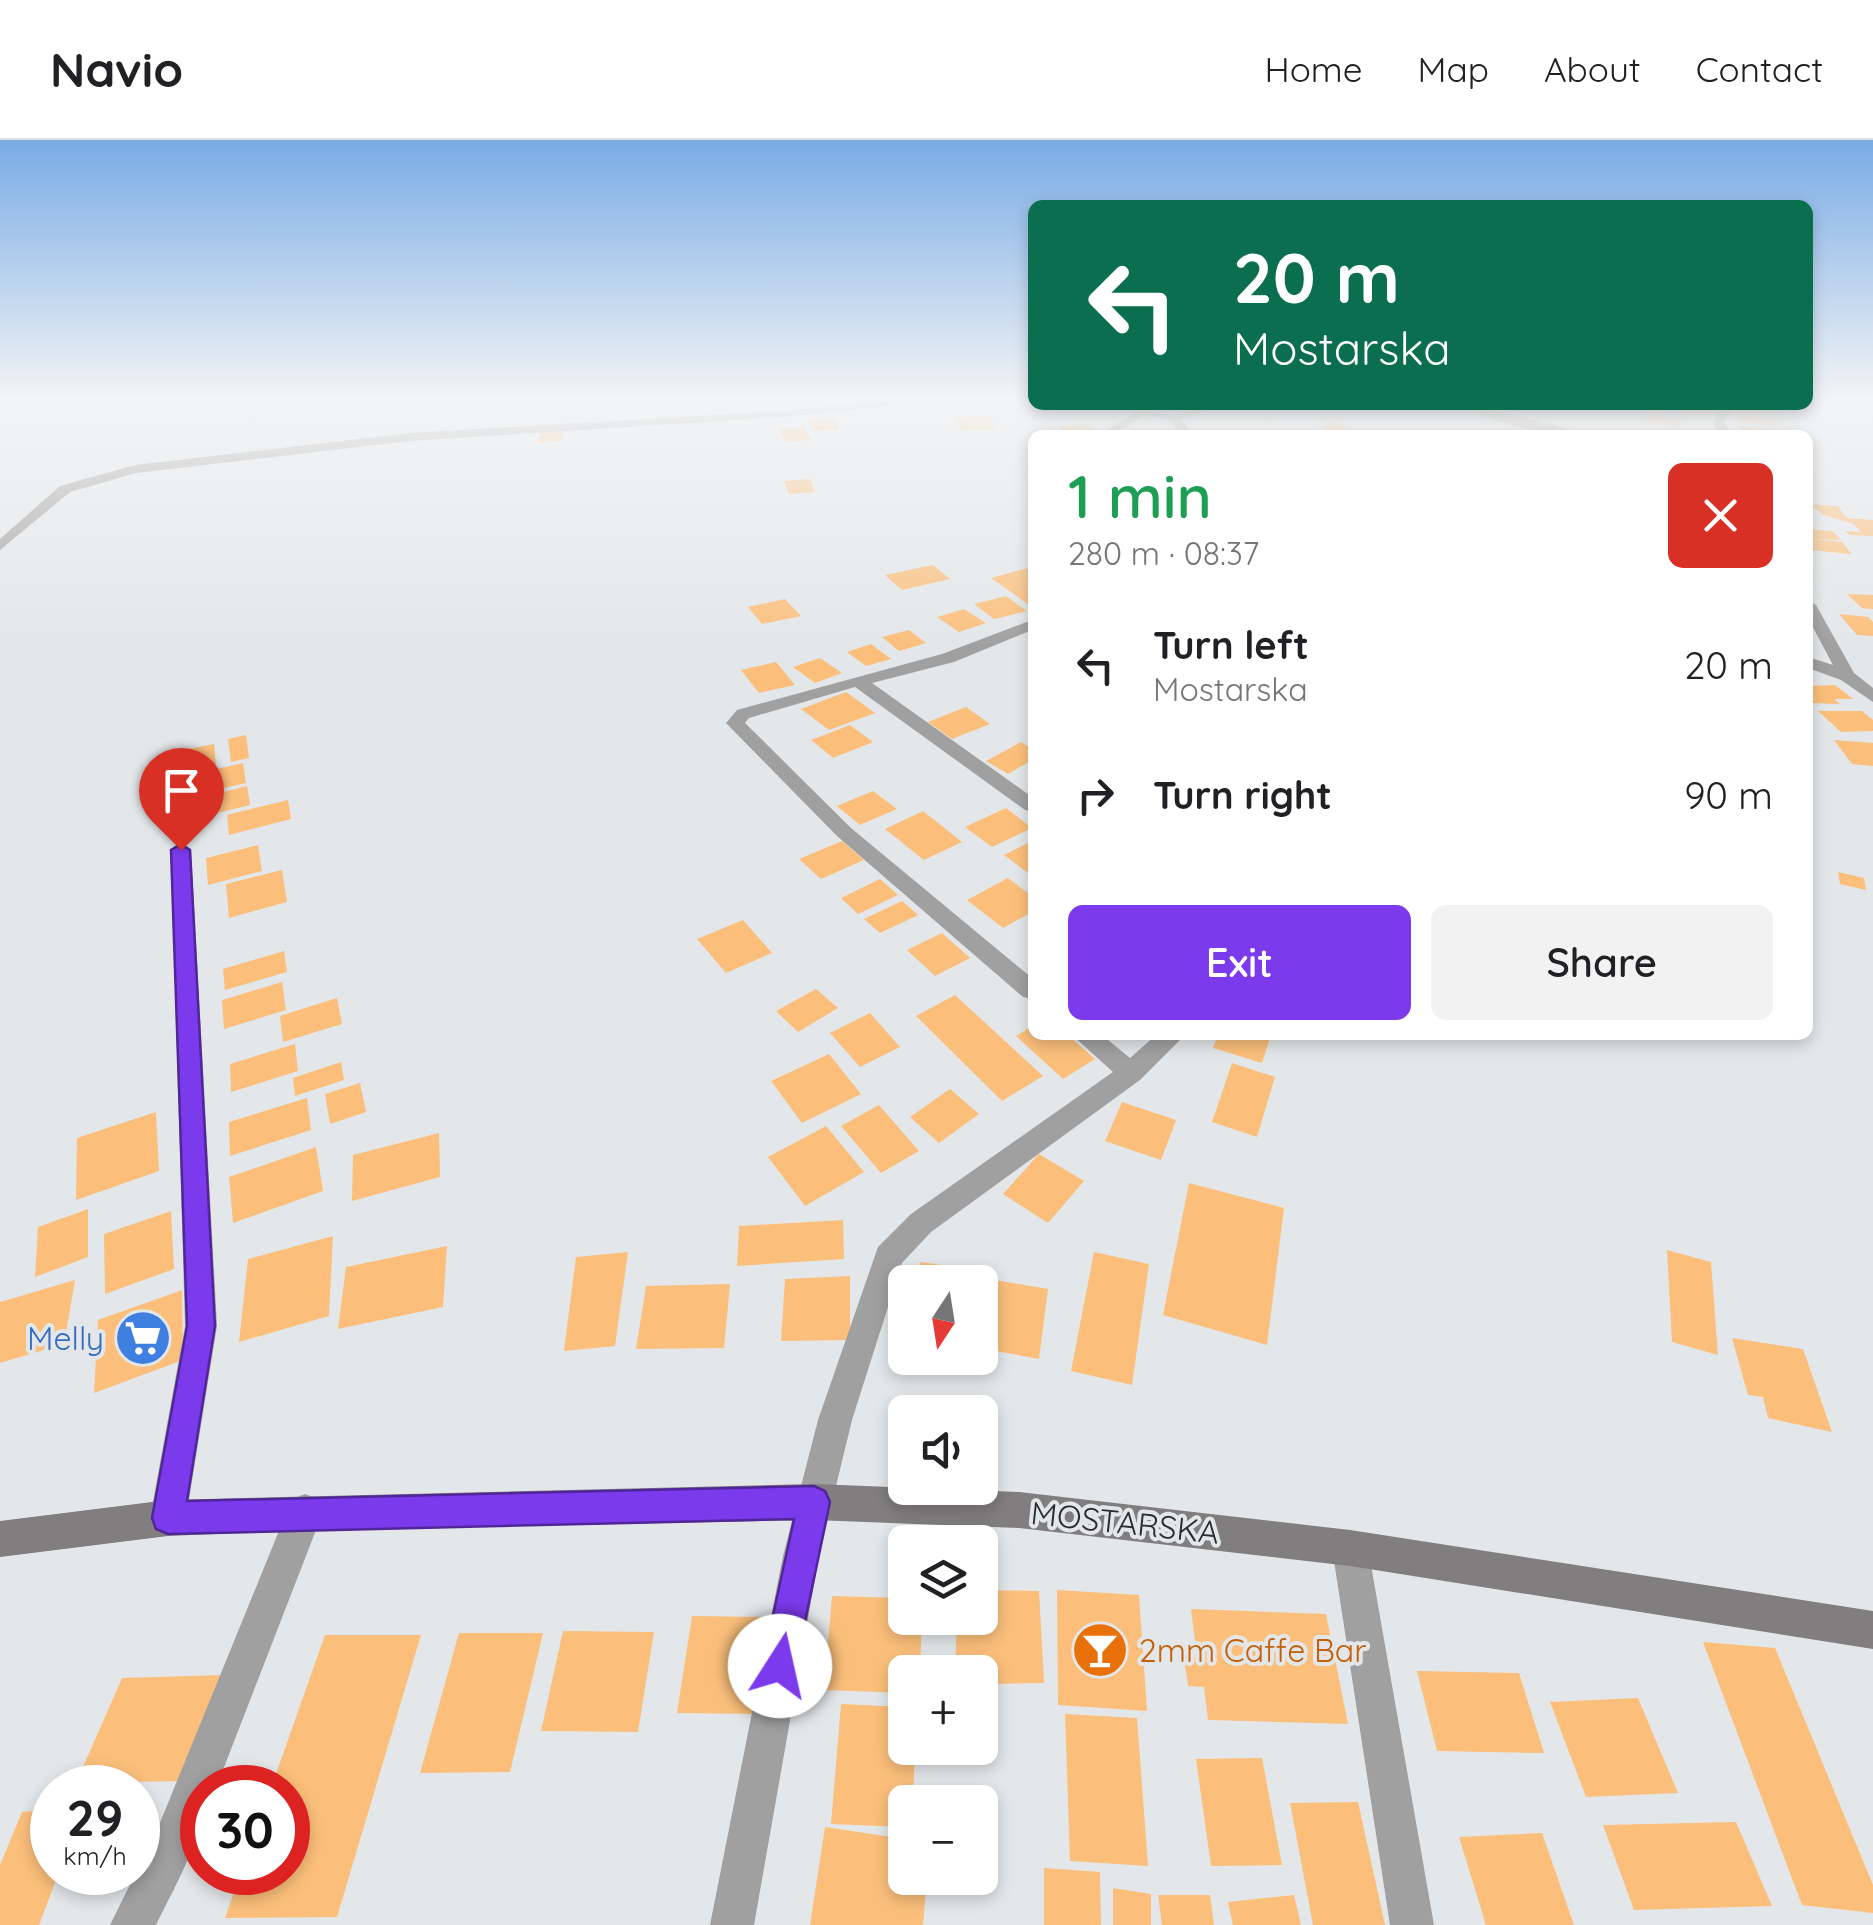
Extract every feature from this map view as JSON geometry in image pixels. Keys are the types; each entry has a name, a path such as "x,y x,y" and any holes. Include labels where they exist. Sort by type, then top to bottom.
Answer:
{"main road":[{"name":"MOSTARSKA","path":"0,1538 168,1518 305,1512 814,1502 1019,1510 1350,1548 1873,1630"}],"street":[{"path":"0,546 65,489 97,480"},
{"path":"1813,614 1847,676"},
{"path":"1028,628 948,658 743,714 735,723 844,832 1028,987"},
{"path":"1813,664 1847,676 1873,697"},
{"path":"858,681 1028,803"},
{"path":"168,1518 201,1326 181,850"},
{"path":"1092,1040 1131,1073"},
{"path":"732,1925 814,1502 835,1420 888,1256 921,1223 1131,1073 1167,1040"},
{"path":"132,1925 173,1844 305,1512"},
{"path":"1350,1548 1412,1925"}],"building":[{"path":"810,480 815,492 789,494 784,481"},
{"path":"1813,504 1838,506 1846,518 1873,520 1873,536 1850,535 1845,531 1861,532 1854,524 1824,515"},
{"path":"1813,529 1832,531 1841,540 1813,539"},
{"path":"1813,539 1842,542 1852,554 1813,550"},
{"path":"933,565 950,579 902,590 885,575"},
{"path":"1028,568 1028,604 991,578"},
{"path":"1847,594 1873,595 1873,609 1862,608"},
{"path":"1006,596 1027,611 994,619 974,604"},
{"path":"785,599 801,616 762,624 748,607"},
{"path":"964,609 986,623 959,632 937,617"},
{"path":"1839,614 1868,617 1873,622 1873,636 1857,635"},
{"path":"909,630 926,643 899,651 882,637"},
{"path":"871,644 891,659 866,666 847,652"},
{"path":"820,658 842,673 815,683 793,667"},
{"path":"776,662 795,685 759,693 741,670"},
{"path":"1835,685 1853,699 1834,699 1840,704 1813,703 1813,686"},
{"path":"846,692 875,713 829,730 801,709"},
{"path":"966,707 990,724 952,739 928,722"},
{"path":"1818,711 1862,711 1873,720 1873,731 1841,732"},
{"path":"850,725 873,742 833,758 811,740"},
{"path":"246,735 249,758 231,762 228,739"},
{"path":"1834,740 1873,743 1873,766 1852,764"},
{"path":"1021,742 1028,746 1028,762 1008,774 986,761"},
{"path":"214,744 216,765 185,772 184,750"},
{"path":"243,763 246,783 193,795 192,775"},
{"path":"247,786 250,805 201,817 200,798"},
{"path":"873,791 897,809 860,825 837,806"},
{"path":"288,800 291,819 229,835 227,815"},
{"path":"1006,808 1028,825 1028,830 992,847 965,827"},
{"path":"923,811 962,842 924,860 885,829"},
{"path":"842,841 864,860 821,879 799,859"},
{"path":"1028,843 1028,873 1004,855"},
{"path":"258,845 262,871 208,885 206,858"},
{"path":"282,870 287,902 229,918 226,884"},
{"path":"1838,872 1864,878 1866,890 1840,884"},
{"path":"1008,878 1028,893 1028,914 1003,928 967,900"},
{"path":"880,879 898,895 858,914 841,898"},
{"path":"902,901 918,915 880,933 864,919"},
{"path":"743,920 772,953 726,973 697,939"},
{"path":"942,933 970,958 935,976 907,950"},
{"path":"284,951 287,972 225,990 223,969"},
{"path":"282,982 286,1010 224,1029 222,1000"},
{"path":"816,989 838,1008 798,1032 776,1011"},
{"path":"955,995 1043,1076 1002,1101 916,1016"},
{"path":"337,998 342,1024 283,1042 280,1016"},
{"path":"870,1013 900,1047 860,1067 830,1033"},
{"path":"1028,1028 1028,1040 1074,1040 1095,1059 1063,1079 1016,1036"},
{"path":"1216,1040 1269,1040 1262,1063 1213,1048"},
{"path":"295,1044 298,1071 231,1092 230,1064"},
{"path":"829,1054 861,1094 802,1123 771,1081"},
{"path":"341,1062 344,1080 295,1096 293,1078"},
{"path":"1232,1063 1275,1077 1257,1137 1212,1122"},
{"path":"360,1083 366,1112 330,1124 325,1094"},
{"path":"950,1089 979,1114 939,1143 910,1117"},
{"path":"307,1098 311,1130 230,1156 229,1122"},
{"path":"1122,1102 1176,1120 1161,1160 1105,1141"},
{"path":"879,1105 919,1151 881,1173 841,1126"},
{"path":"156,1112 159,1171 76,1200 77,1138"},
{"path":"826,1126 864,1172 805,1206 768,1157"},
{"path":"439,1133 440,1177 352,1201 353,1155"},
{"path":"316,1147 323,1191 233,1223 229,1177"},
{"path":"1039,1154 1084,1181 1048,1223 1003,1194"},
{"path":"1189,1183 1284,1208 1267,1345 1163,1315"},
{"path":"88,1209 88,1257 35,1277 38,1227"},
{"path":"171,1211 174,1269 105,1294 104,1234"},
{"path":"843,1220 844,1259 737,1266 739,1226"},
{"path":"333,1236 329,1316 239,1342 248,1259"},
{"path":"447,1246 443,1307 338,1329 346,1267"},
{"path":"1667,1250 1711,1262 1718,1355 1672,1342"},
{"path":"628,1252 615,1346 564,1351 576,1257"},
{"path":"1094,1252 1149,1264 1132,1385 1071,1371"},
{"path":"850,1276 850,1340 781,1341 785,1279"},
{"path":"75,1280 64,1344 0,1363 0,1302"},
{"path":"998,1281 1048,1289 1039,1359 998,1351"},
{"path":"730,1284 724,1348 636,1349 646,1286"},
{"path":"182,1290 183,1360 94,1393 98,1320"},
{"path":"1732,1338 1803,1349 1832,1432 1768,1418 1763,1397 1748,1395"},
{"path":"998,1590 1039,1591 1044,1683 998,1684 998,1655 956,1655 956,1635 998,1635"},
{"name":"2mm Caffe Bar","path":"1057,1590 1139,1595 1147,1711 1058,1705"},
{"path":"832,1596 888,1598 888,1635 921,1635 921,1655 888,1655 888,1692 824,1690"},
{"path":"1191,1609 1326,1614 1348,1724 1208,1720 1204,1687 1188,1686 1184,1657 1197,1657"},
{"path":"692,1616 769,1617 759,1714 677,1713"},
{"path":"563,1631 654,1632 638,1732 541,1731"},
{"path":"459,1633 543,1633 510,1772 420,1773"},
{"path":"325,1635 421,1635 337,1917 225,1918 233,1895 310,1895 310,1765 279,1765"},
{"path":"1703,1642 1775,1648 1873,1885 1873,1913 1802,1905"},
{"path":"1417,1671 1519,1673 1544,1753 1437,1751"},
{"path":"222,1675 188,1765 180,1765 180,1781 160,1781 160,1765 84,1765 122,1678"},
{"path":"1638,1698 1678,1793 1586,1797 1550,1702"},
{"path":"841,1704 888,1706 888,1765 914,1765 914,1785 888,1785 888,1826 831,1824"},
{"path":"1065,1714 1137,1718 1148,1866 1070,1861"},
{"path":"1262,1758 1282,1865 1211,1866 1196,1759"},
{"path":"1358,1802 1385,1925 1313,1925 1290,1803"},
{"path":"30,1811 30,1895 50,1895 39,1925 0,1925 0,1865 22,1812"},
{"path":"1736,1822 1772,1906 1634,1910 1603,1825"},
{"path":"825,1827 888,1836 888,1895 926,1895 923,1925 810,1925"},
{"path":"1542,1833 1574,1925 1486,1925 1459,1837"},
{"path":"1044,1868 1100,1872 1101,1925 1044,1925"},
{"path":"1113,1888 1151,1894 1151,1925 1113,1925"},
{"path":"1158,1895 1210,1895 1214,1925 1162,1925"},
{"path":"1294,1895 1301,1925 1233,1925 1228,1902"}],"place":[{"name":"Melly","path":"143,1338"},
{"name":"2mm Caffe Bar","path":"1100,1650"}],"route":[{"path":"181,850 201,1326 168,1518 814,1502 780,1666"}]}
